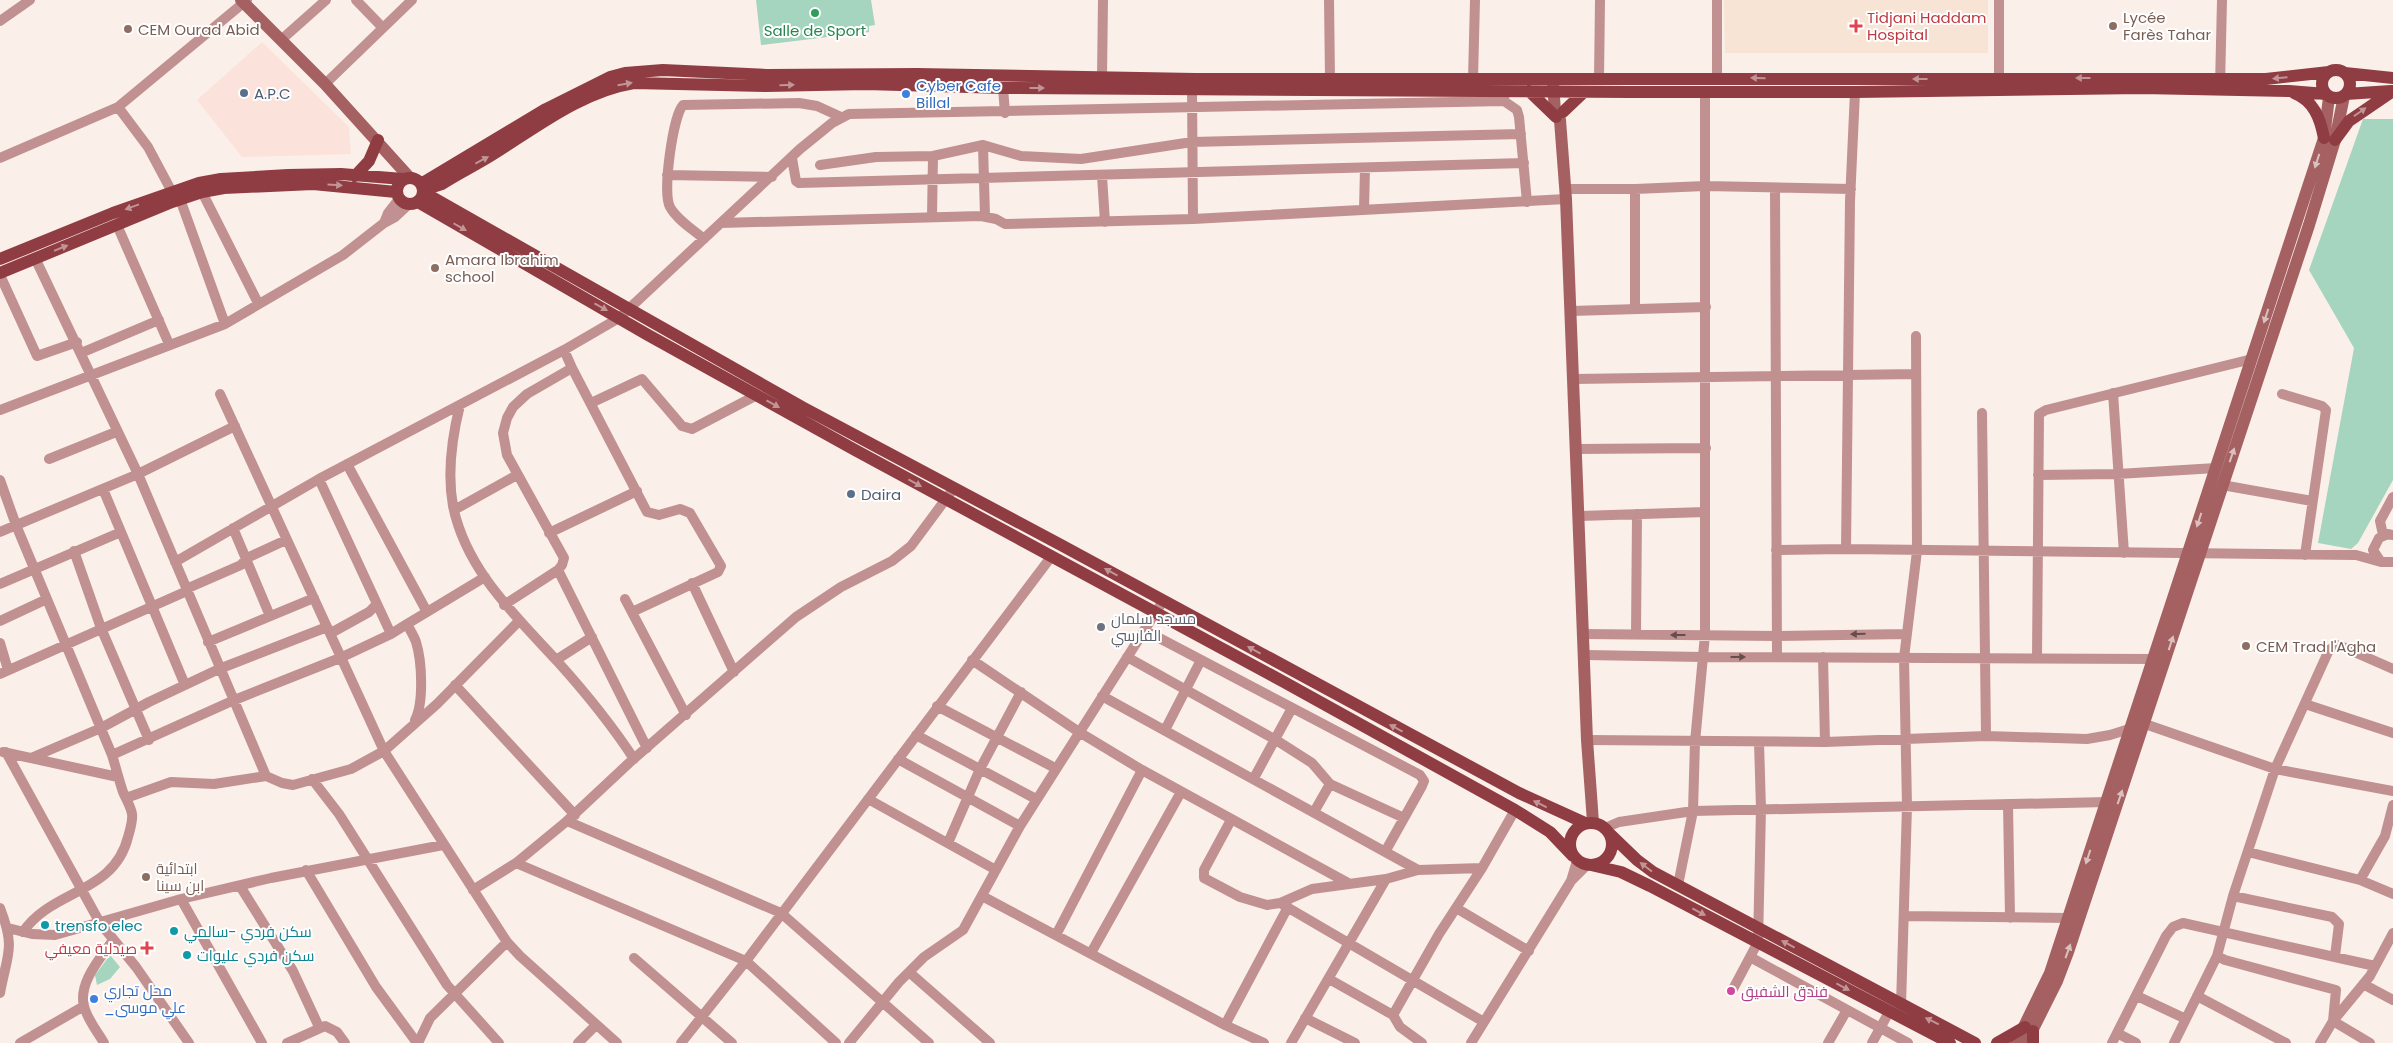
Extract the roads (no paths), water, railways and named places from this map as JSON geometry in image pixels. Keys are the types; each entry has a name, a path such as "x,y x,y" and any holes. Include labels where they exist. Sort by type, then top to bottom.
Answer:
{"main road":[{"path":"0,259 113,213 176,196 224,188 314,184 411,191 442,184 530,125 610,77 640,71 680,70 767,75 917,74 1473,79 1553,85 1568,85 1599,79 1717,78 1999,84 2220,84 2289,90 2328,95 2334,98 2345,95 2393,91"},
{"path":"2220,84 2337,70 2345,73 2393,78"},
{"path":"2328,72 2322,82 2328,95"},
{"path":"2345,73 2350,86 2345,95"},
{"path":"530,125 615,86 634,83 767,86 866,84 1505,96 1553,85"},
{"path":"1568,85 1584,92 1855,92 1999,84"},
{"path":"2289,90 2315,108 2329,139 2349,121 2393,91"},
{"path":"1529,91 1560,116 1584,92"},
{"path":"355,176 368,162 378,140"},
{"path":"0,274 117,225 199,183 221,178 288,175 355,176 411,191 624,313 757,395 1515,810 1550,832 1582,862 1620,872 1635,879 1950,1043"},
{"path":"624,313 954,488 1519,793 1608,831 1637,860 1653,872 1975,1043"},
{"path":"1582,862 1570,847 1570,840 1572,832 1589,823"},
{"path":"1582,862 1604,860 1609,855 1612,841 1608,831"},
{"path":"1997,1043 2030,1034"}],"street":[{"path":"0,21 30,0"},
{"path":"281,40 326,0"},
{"path":"356,0 383,28"},
{"path":"325,84 412,0"},
{"path":"1102,77 1103,0"},
{"path":"1329,0 1330,78"},
{"path":"1473,79 1475,0"},
{"path":"1599,79 1600,0"},
{"path":"1717,0 1717,78"},
{"path":"1999,0 1999,84"},
{"path":"2220,84 2222,0"},
{"path":"0,158 118,106 244,1 378,140 411,191 388,213 384,223 343,255 224,324 1,407"},
{"path":"1553,85 1560,116 1566,194 1580,516 1589,823"},
{"path":"1560,116 1568,85"},
{"path":"1003,88 1005,113"},
{"path":"1192,89 1193,219"},
{"path":"1678,885 1693,811 1695,742 1705,635 1705,91"},
{"path":"1846,549 1847,375 1855,92"},
{"path":"2016,1043 2030,1034 2154,658 2222,485 2309,225 2329,139 2328,95"},
{"path":"2026,1043 2068,952 2145,724 2194,553 2216,468 2252,359 2345,95"},
{"path":"175,562 319,479 564,350 624,313 792,158 841,118 849,114 1005,113 1505,96 1517,110 1527,202"},
{"path":"704,239 674,214 670,207 667,175 672,136 679,112 686,104 799,103 817,106 841,118"},
{"path":"118,106 148,147 176,196 224,324"},
{"path":"820,165 876,157 933,156 983,146 1021,156 1081,159 1192,142 1521,134"},
{"path":"983,146 985,216"},
{"path":"932,217 933,156"},
{"path":"792,158 796,182 799,184 1524,163"},
{"path":"1364,210 1365,168"},
{"path":"667,175 772,177"},
{"path":"1102,176 1105,222"},
{"path":"721,223 985,216 1005,224 1105,222 1527,202 1566,194 1634,189 1705,186 1775,189 1851,189"},
{"path":"1634,189 1635,307"},
{"path":"1775,189 1777,657"},
{"path":"202,192 258,304"},
{"path":"117,225 169,344"},
{"path":"35,258 77,342 116,432 138,474 232,701 266,776"},
{"path":"0,274 37,356 77,342"},
{"path":"1571,311 1635,307 1706,307"},
{"path":"82,353 159,320"},
{"path":"1901,1005 1907,806 1904,658 1917,551 1916,336"},
{"path":"564,350 647,512 653,515 680,509 690,513 721,568 632,612"},
{"path":"2037,658 2039,414 2046,410 2252,359"},
{"path":"504,604 558,570 564,558 518,475 504,445 503,433 507,418 513,407 527,394 572,368"},
{"path":"1574,379 1916,374"},
{"path":"591,403 642,379 682,426 692,429 757,395"},
{"path":"2113,393 2124,553"},
{"path":"220,394 384,751 507,942 520,956 617,1043"},
{"path":"2282,394 2322,406 2326,410 2305,555"},
{"path":"460,405 454,429 452,493 454,510 468,549 494,593 556,660 616,732 634,759"},
{"path":"1982,413 1986,736"},
{"path":"0,532 138,474 235,426"},
{"path":"49,459 116,432"},
{"path":"1577,449 1706,448"},
{"path":"347,464 427,612"},
{"path":"2038,475 2118,474 2216,468"},
{"path":"454,510 518,475"},
{"path":"319,479 391,634"},
{"path":"0,480 16,525 112,755 132,814 126,847 121,857 105,875 43,910 23,932"},
{"path":"2222,485 2312,501"},
{"path":"473,890 516,863 571,818 646,748 686,715 774,636 816,602 892,561 911,546 954,488"},
{"path":"103,489 185,685"},
{"path":"549,533 637,491"},
{"path":"2388,536 2380,521 2393,497"},
{"path":"1580,516 1705,512"},
{"path":"1636,635 1637,514"},
{"path":"233,528 270,616"},
{"path":"0,584 121,532"},
{"path":"2356,555 2388,536"},
{"path":"2388,536 2373,550 2389,563"},
{"path":"0,644 4,672 241,565 246,560 286,540"},
{"path":"1776,550 1846,549 2356,555 2389,563"},
{"path":"74,551 101,628 149,740"},
{"path":"681,1043 746,961 1051,557"},
{"path":"558,570 646,748"},
{"path":"112,755 149,740 232,701 340,658 391,634 485,577"},
{"path":"692,583 734,672"},
{"path":"208,642 314,598"},
{"path":"625,599 686,715"},
{"path":"0,621 47,600"},
{"path":"849,1043 924,957 963,930 1036,799 1154,612 1163,601"},
{"path":"327,627 331,633 369,612 377,604"},
{"path":"126,798 171,782 214,784 266,776 282,783 293,785 351,768 384,751 455,685 519,621"},
{"path":"407,624 416,641 420,665 420,702 418,714 413,724"},
{"path":"31,758 101,728 219,669 327,627"},
{"path":"1144,630 1422,778 1422,786 1385,852"},
{"path":"1584,634 1776,636 1907,634"},
{"path":"556,660 592,637"},
{"path":"2174,1043 2217,956 2233,896 2275,769 2329,650 2337,645 2393,669"},
{"path":"1585,655 2154,658"},
{"path":"1127,657 1276,740 1312,763 1330,784 1404,818"},
{"path":"1823,657 1825,742"},
{"path":"972,660 1079,732 1142,770 1348,883"},
{"path":"1165,730 1201,660"},
{"path":"455,685 571,818 781,913 928,1043"},
{"path":"948,843 980,769 1021,692"},
{"path":"1102,696 1418,870"},
{"path":"2305,704 2393,733"},
{"path":"937,706 1056,768"},
{"path":"1254,778 1292,708"},
{"path":"1587,740 1825,742 1986,736 2087,739 2110,735 2145,724 2275,769 2393,790"},
{"path":"1357,742 1364,726"},
{"path":"916,734 1036,799"},
{"path":"1733,989 1758,942 1760,929 1759,742"},
{"path":"3,752 118,777"},
{"path":"3,752 100,923 136,967 189,1043"},
{"path":"898,759 1020,826"},
{"path":"1056,935 1142,770"},
{"path":"312,779 339,814 366,859 455,994 499,1043"},
{"path":"1314,812 1330,784"},
{"path":"1091,953 1181,792"},
{"path":"868,799 996,870"},
{"path":"1608,831 1619,822 1693,811 2107,802"},
{"path":"2008,804 2010,918"},
{"path":"2360,880 2385,836 2393,805"},
{"path":"1393,1015 1412,979 1482,868 1515,810"},
{"path":"1231,820 1204,870 1204,878 1254,903 1284,905 1312,889 1386,879 1418,870 1482,868"},
{"path":"8,928 23,932 55,935 181,899 306,870 443,845"},
{"path":"2248,852 2360,880 2393,894"},
{"path":"1471,1043 1582,862"},
{"path":"516,863 746,961 836,1043"},
{"path":"306,870 376,987 417,1043 430,1018 507,942"},
{"path":"1291,1043 1386,879"},
{"path":"240,886 293,971 319,1027"},
{"path":"982,896 1224,1025 1264,1043"},
{"path":"2233,896 2332,917 2339,924 2335,956"},
{"path":"181,899 262,1043"},
{"path":"1284,905 1484,1022"},
{"path":"1224,1025 1284,905"},
{"path":"1456,908 1529,951"},
{"path":"0,993 8,967 10,944 8,928 1,914"},
{"path":"1904,916 2068,918"},
{"path":"2112,1043 2166,936 2173,927 2183,924 2375,966"},
{"path":"2320,1043 2333,1021 2364,984 2393,933"},
{"path":"104,1043 84,1006 83,995 88,978 113,940"},
{"path":"2217,956 2225,960 2336,990 2333,1021"},
{"path":"1750,957 1908,1043"},
{"path":"634,958 732,1043"},
{"path":"909,972 990,1043"},
{"path":"1329,979 1393,1015 1400,1027 1422,1043"},
{"path":"2364,984 2393,1000"},
{"path":"2137,996 2186,1019"},
{"path":"2197,996 2286,1043"},
{"path":"20,1043 84,1006"},
{"path":"1828,1043 1847,1010"},
{"path":"1872,1043 1889,1012"},
{"path":"1305,1018 1355,1043"},
{"path":"2333,1021 2370,1043"},
{"path":"578,1043 596,1025"},
{"path":"287,1043 319,1027 325,1026 337,1032 345,1043"},
{"path":"2117,1033 2136,1043"}],"place":[{"name":"Salle de Sport","path":"815,13"},
{"name":"Tidjani Haddam Hospital","path":"1856,26"},
{"name":"Lycée Farès Tahar","path":"2113,26"},
{"name":"CEM Ourad Abid","path":"128,29"},
{"name":"A.P.C","path":"244,93"},
{"name":"Cyber Cafe Billal","path":"906,94"},
{"name":"Amara Ibrahim school","path":"435,268"},
{"name":"Daira","path":"851,494"},
{"name":"مسجد سلمان الفارسي","path":"1101,627"},
{"name":"CEM Trad l'Agha","path":"2246,646"},
{"name":"ابتدائية ابن سينا","path":"146,877"},
{"name":"trensfo elec","path":"45,925"},
{"name":"سكن فردي -سالمي","path":"174,931"},
{"name":"صيدلية معيفي","path":"147,948"},
{"name":"سكن فردي عليوات","path":"187,955"},
{"name":"فندق الشفيق","path":"1731,991"},
{"name":"محل تجاري _علي موسى","path":"94,999"}]}
